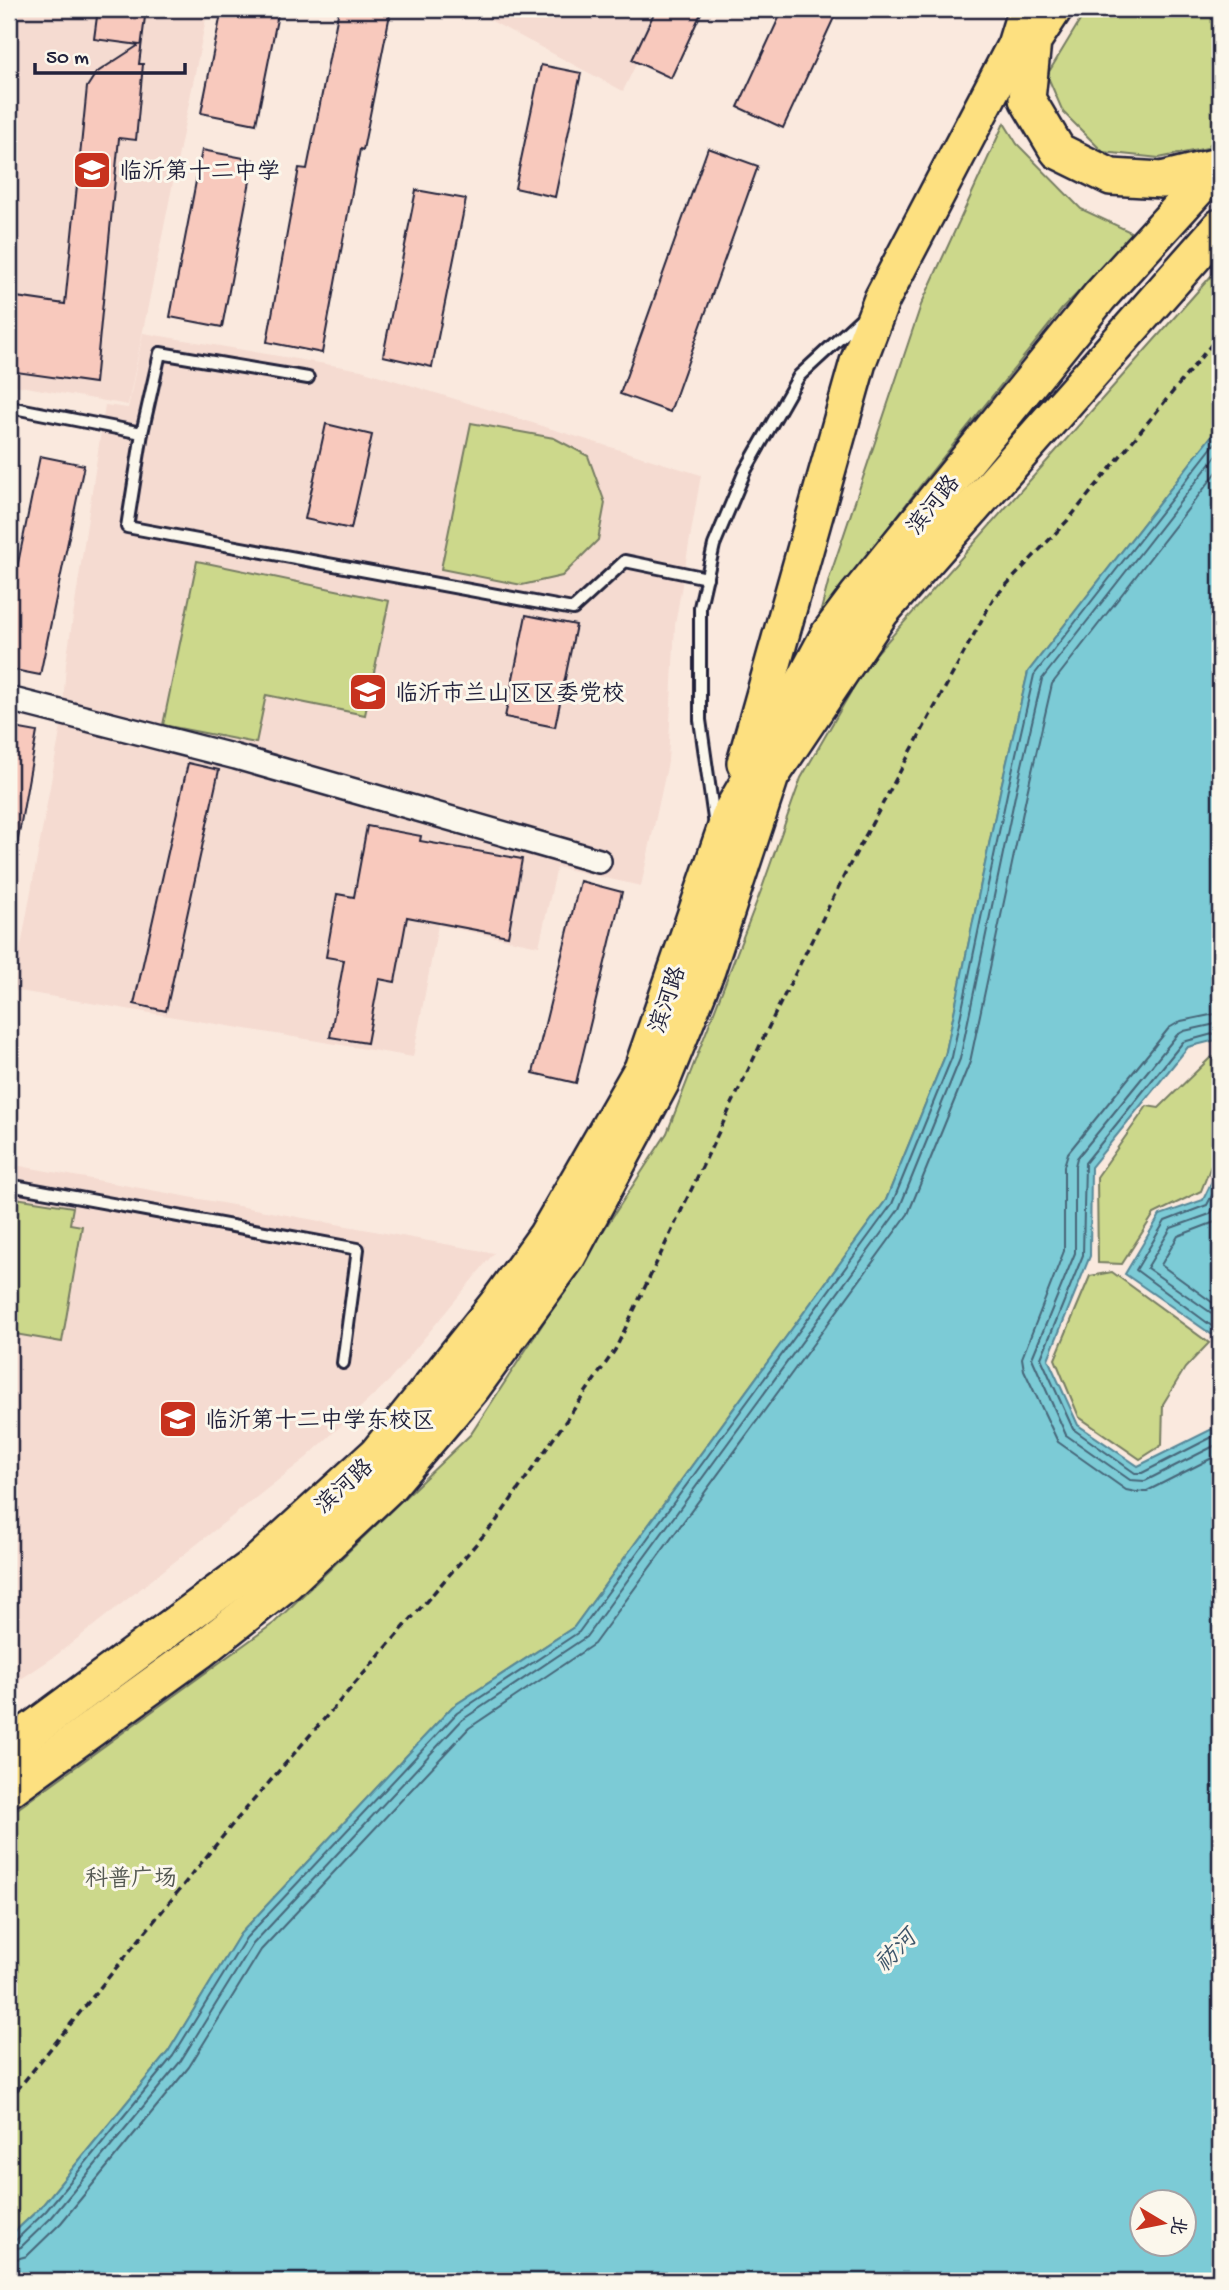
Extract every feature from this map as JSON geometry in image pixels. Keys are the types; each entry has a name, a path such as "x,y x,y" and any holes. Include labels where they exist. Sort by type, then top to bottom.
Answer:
{"main road":[{"path":"725,827 858,362 882,299 1015,45 1027,9"},
{"path":"1054,9 1033,41 1027,99 1058,151 1111,177 1162,180 1219,165"},
{"name":"滨河路","path":"9,1747 255,1565 275,1547 377,1454 497,1304 546,1236 642,1069 725,827 830,634 858,595 1100,296 1219,165"},
{"name":"滨河路","path":"9,1789 201,1650 286,1583 388,1487 472,1388 568,1256 663,1081 706,970 771,776 881,612 1220,227"},
{"path":"1168,286 1220,266"}],"street":[{"path":"9,699 236,757 598,861"}],"lane":[{"path":"725,827 713,821 700,720 700,607 714,545 745,471 799,376 882,299"},
{"path":"307,378 160,353 142,433 128,527 573,609 625,561 707,578"},
{"path":"9,407 142,433"},
{"path":"9,1185 358,1249 343,1363"}],"path":[{"path":"9,2100 232,1825 497,1520 615,1350 773,1018 848,868 993,599 1068,520 1220,334"}],"shaded area":[{"name":"临沂第十二中学","path":"9,9 208,9 128,405 9,384"},
{"path":"469,9 663,9 623,91"},
{"name":"临沂市兰山区区委党校","path":"143,333 361,370 701,475 675,625 668,762 641,886 557,867 539,946 438,925 413,1057 13,990 62,721 66,663 105,405 128,408"},
{"name":"临沂第十二中学东校区","path":"9,1164 494,1253 389,1381 306,1458 54,1657 9,1687"}],"green space":[{"path":"1087,9 1220,9 1220,131 1207,148 1159,158 1103,152 1063,112 1047,75"},
{"path":"1004,123 1017,144 1081,209 1135,234 1062,309 819,618 829,579 921,305"},
{"name":"科普广场","path":"1220,266 1220,425 1028,672 945,1056 886,1200 574,1627 452,1707 240,1934 168,2052 41,2207 9,2237 9,1815 274,1623 471,1434 667,1133 762,888 801,778 867,664"},
{"path":"471,423 554,438 588,456 605,503 598,540 562,576 522,585 441,569"},
{"path":"197,561 389,601 365,715 266,695 256,743 163,725"},
{"path":"1220,1056 1218,1148 1201,1191 1154,1214 1122,1264 1098,1263 1097,1177 1147,1106 1159,1108 1210,1058"},
{"path":"9,1197 73,1207 70,1224 82,1226 62,1342 9,1333"},
{"path":"1112,1272 1209,1343 1185,1368 1163,1404 1162,1445 1140,1459 1079,1417 1055,1359 1090,1276"}],"water":[{"name":"祊河","path":"1220,425 1220,1039 1188,1047 1091,1167 1090,1256 1048,1359 1078,1425 1138,1466 1220,1425 1220,2281 9,2281 9,2237 41,2207 168,2052 240,1934 452,1707 574,1627 886,1200 945,1056 1028,672"},
{"path":"1220,1164 1220,1335 1211,1334 1125,1274 1160,1215 1203,1200"}],"building":[{"path":"98,9 146,9 139,64 143,64 136,140 119,138 95,383 9,371 9,296 65,304 87,87 96,73 139,45 94,39"},
{"path":"222,9 279,9 256,124 201,113"},
{"path":"339,9 391,9 363,150 360,149 322,353 267,342 299,168 307,169"},
{"path":"656,9 703,9 671,78 632,60"},
{"path":"783,9 838,9 783,128 738,107"},
{"path":"541,65 581,73 555,197 515,188"},
{"path":"708,148 758,166 670,412 620,394"},
{"path":"202,150 254,160 222,327 170,317"},
{"path":"416,190 466,199 432,367 383,356"},
{"path":"326,424 372,435 351,529 305,519"},
{"path":"40,456 84,465 40,675 9,669 9,607"},
{"path":"526,615 576,625 555,727 505,717"},
{"path":"9,727 37,732 17,845 9,844"},
{"path":"188,763 219,770 166,1011 134,1004"},
{"path":"367,826 421,836 420,841 522,859 508,936 407,917 395,982 379,979 367,1043 330,1037 344,960 326,957 337,894 354,897"},
{"path":"580,881 622,892 576,1083 533,1073"}],"place":[{"name":"临沂第十二中学","path":"92,170"},
{"name":"临沂市兰山区区委党校","path":"368,692"},
{"name":"临沂第十二中学东校区","path":"178,1419"}]}
